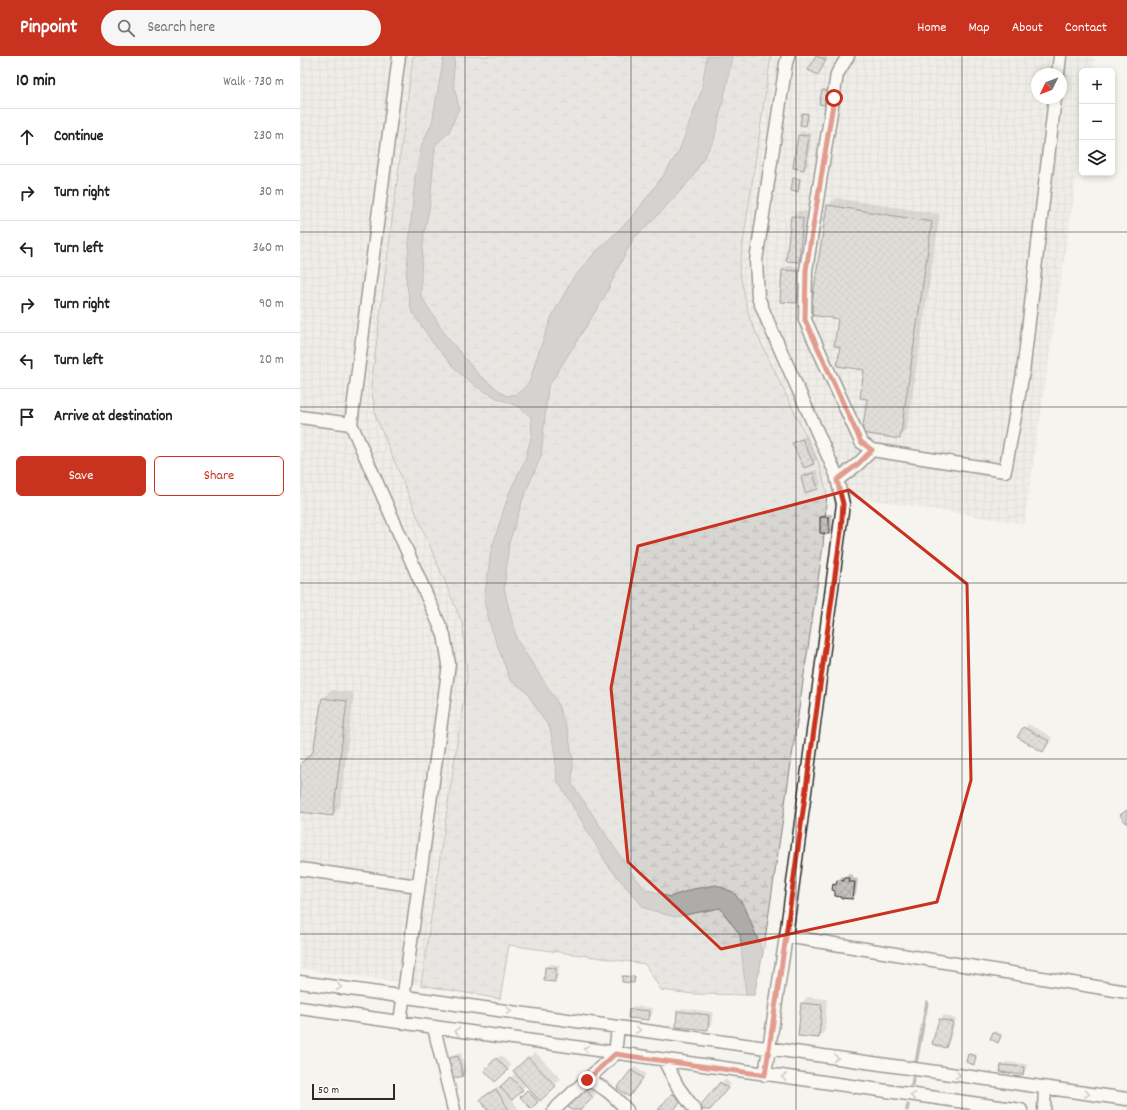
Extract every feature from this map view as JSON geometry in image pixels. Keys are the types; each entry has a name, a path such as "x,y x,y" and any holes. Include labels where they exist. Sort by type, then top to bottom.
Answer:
{"street":[{"path":"399,56 351,424 444,635 448,664 400,1022"},
{"path":"765,1075 786,936 841,531 843,504 837,480 758,297 756,261 788,56"},
{"path":"848,56 837,74 806,270 805,320 861,442 872,450 1004,471 1023,373 1054,104"},
{"path":"1059,68 1060,56"},
{"path":"300,417 351,424"},
{"path":"837,480 858,464 872,450"},
{"path":"300,869 418,886"},
{"path":"786,936 1127,992"},
{"path":"300,982 1127,1099"},
{"path":"300,1008 664,1060 962,1106 1021,1110"},
{"path":"554,1110 615,1054 618,1027"},
{"path":"434,1028 454,1110"},
{"path":"664,1060 678,1087 695,1110"},
{"path":"587,1080 598,1084 615,1097 627,1110"},
{"path":"1044,1110 1045,1088"}],"highlighted area":[{"path":"849,490 967,584 971,780 937,902 721,949 628,862 611,688 638,546"}],"shaded area":[{"path":"300,56 413,56 371,386 376,418 463,624 467,677 421,985 300,969"},
{"path":"444,56 455,56 453,81 459,108 449,132 435,146 430,204 424,233 421,296 447,337 479,375 506,396 517,394 529,383 552,316 572,280 593,255 633,216 663,176 679,151 701,92 707,56 732,56 714,140 692,178 662,211 634,238 605,296 548,387 541,456 523,499 509,543 504,589 517,640 556,700 568,732 573,760 572,784 631,872 645,889 670,897 693,889 716,885 733,892 745,907 763,953 754,995 746,995 740,935 720,908 675,917 644,908 609,867 557,780 555,753 550,729 525,690 510,680 490,625 484,600 491,551 509,493 525,460 532,434 531,417 520,407 497,398 477,387 459,373 432,342 411,310 406,279 415,177 422,144 432,123"},
{"path":"771,56 1095,56 1093,68 1079,68 1079,162 1024,524 827,493 818,461 750,320 739,270"}],"green space":[{"path":"413,56 771,56 739,270 750,320 818,461 827,493 823,546 763,953 754,995 693,994 661,990 645,964 509,945 500,999 421,985 467,677 463,625 376,417 371,386"}],"building":[{"path":"816,56 826,60 818,75 808,70"},
{"path":"822,90 827,91 824,105 819,104"},
{"path":"802,113 808,114 806,126 800,125"},
{"path":"798,135 809,136 804,170 793,168"},
{"path":"793,178 800,179 798,192 791,191"},
{"path":"827,205 932,222 900,439 862,433 867,399 860,398 864,370 837,366 840,347 834,346 838,319 810,315"},
{"path":"791,216 803,218 799,262 786,261"},
{"path":"782,270 799,271 797,303 780,302"},
{"path":"802,439 814,464 804,468 792,443"},
{"path":"813,473 818,489 805,493 801,477"},
{"path":"820,517 829,517 829,534 820,533"},
{"path":"322,698 347,701 333,816 300,812 300,764 313,752"},
{"path":"1023,727 1049,741 1043,752 1017,737"},
{"path":"1127,810 1127,824 1120,815"},
{"path":"844,878 850,878 849,882 855,882 853,899 835,896 835,891 832,890 833,884 836,885 837,880 844,881"},
{"path":"545,967 556,968 555,982 544,981"},
{"path":"622,976 635,977 634,983 622,982"},
{"path":"801,1003 822,1005 819,1038 798,1036"},
{"path":"629,1009 650,1011 649,1020 628,1018"},
{"path":"677,1011 709,1015 708,1030 676,1027"},
{"path":"939,1019 953,1022 946,1048 932,1044"},
{"path":"993,1032 1001,1036 998,1043 990,1039"},
{"path":"968,1054 976,1056 974,1065 966,1062"},
{"path":"458,1056 463,1076 452,1079 446,1059"},
{"path":"528,1057 556,1086 540,1101 513,1071"},
{"path":"496,1058 508,1070 495,1082 484,1070"},
{"path":"1001,1065 1024,1067 1023,1075 1000,1072"},
{"path":"631,1070 643,1078 629,1097 617,1088"},
{"path":"510,1077 523,1090 512,1100 500,1087"},
{"path":"720,1082 728,1088 710,1110 703,1110 699,1107"},
{"path":"585,1088 593,1098 580,1110 571,1110 566,1105"},
{"path":"496,1089 509,1110 487,1110 480,1099"},
{"path":"527,1090 538,1102 531,1109 520,1097"},
{"path":"672,1093 681,1101 674,1110 658,1110"}],"waterway":[{"path":"912,1085 927,1002"},
{"path":"907,1110 908,1105"}],"route":[{"path":"587,1080 615,1054 765,1075 786,936 841,531 843,504 837,480 858,464 872,450 861,442 805,320 806,270 834,98"}]}
